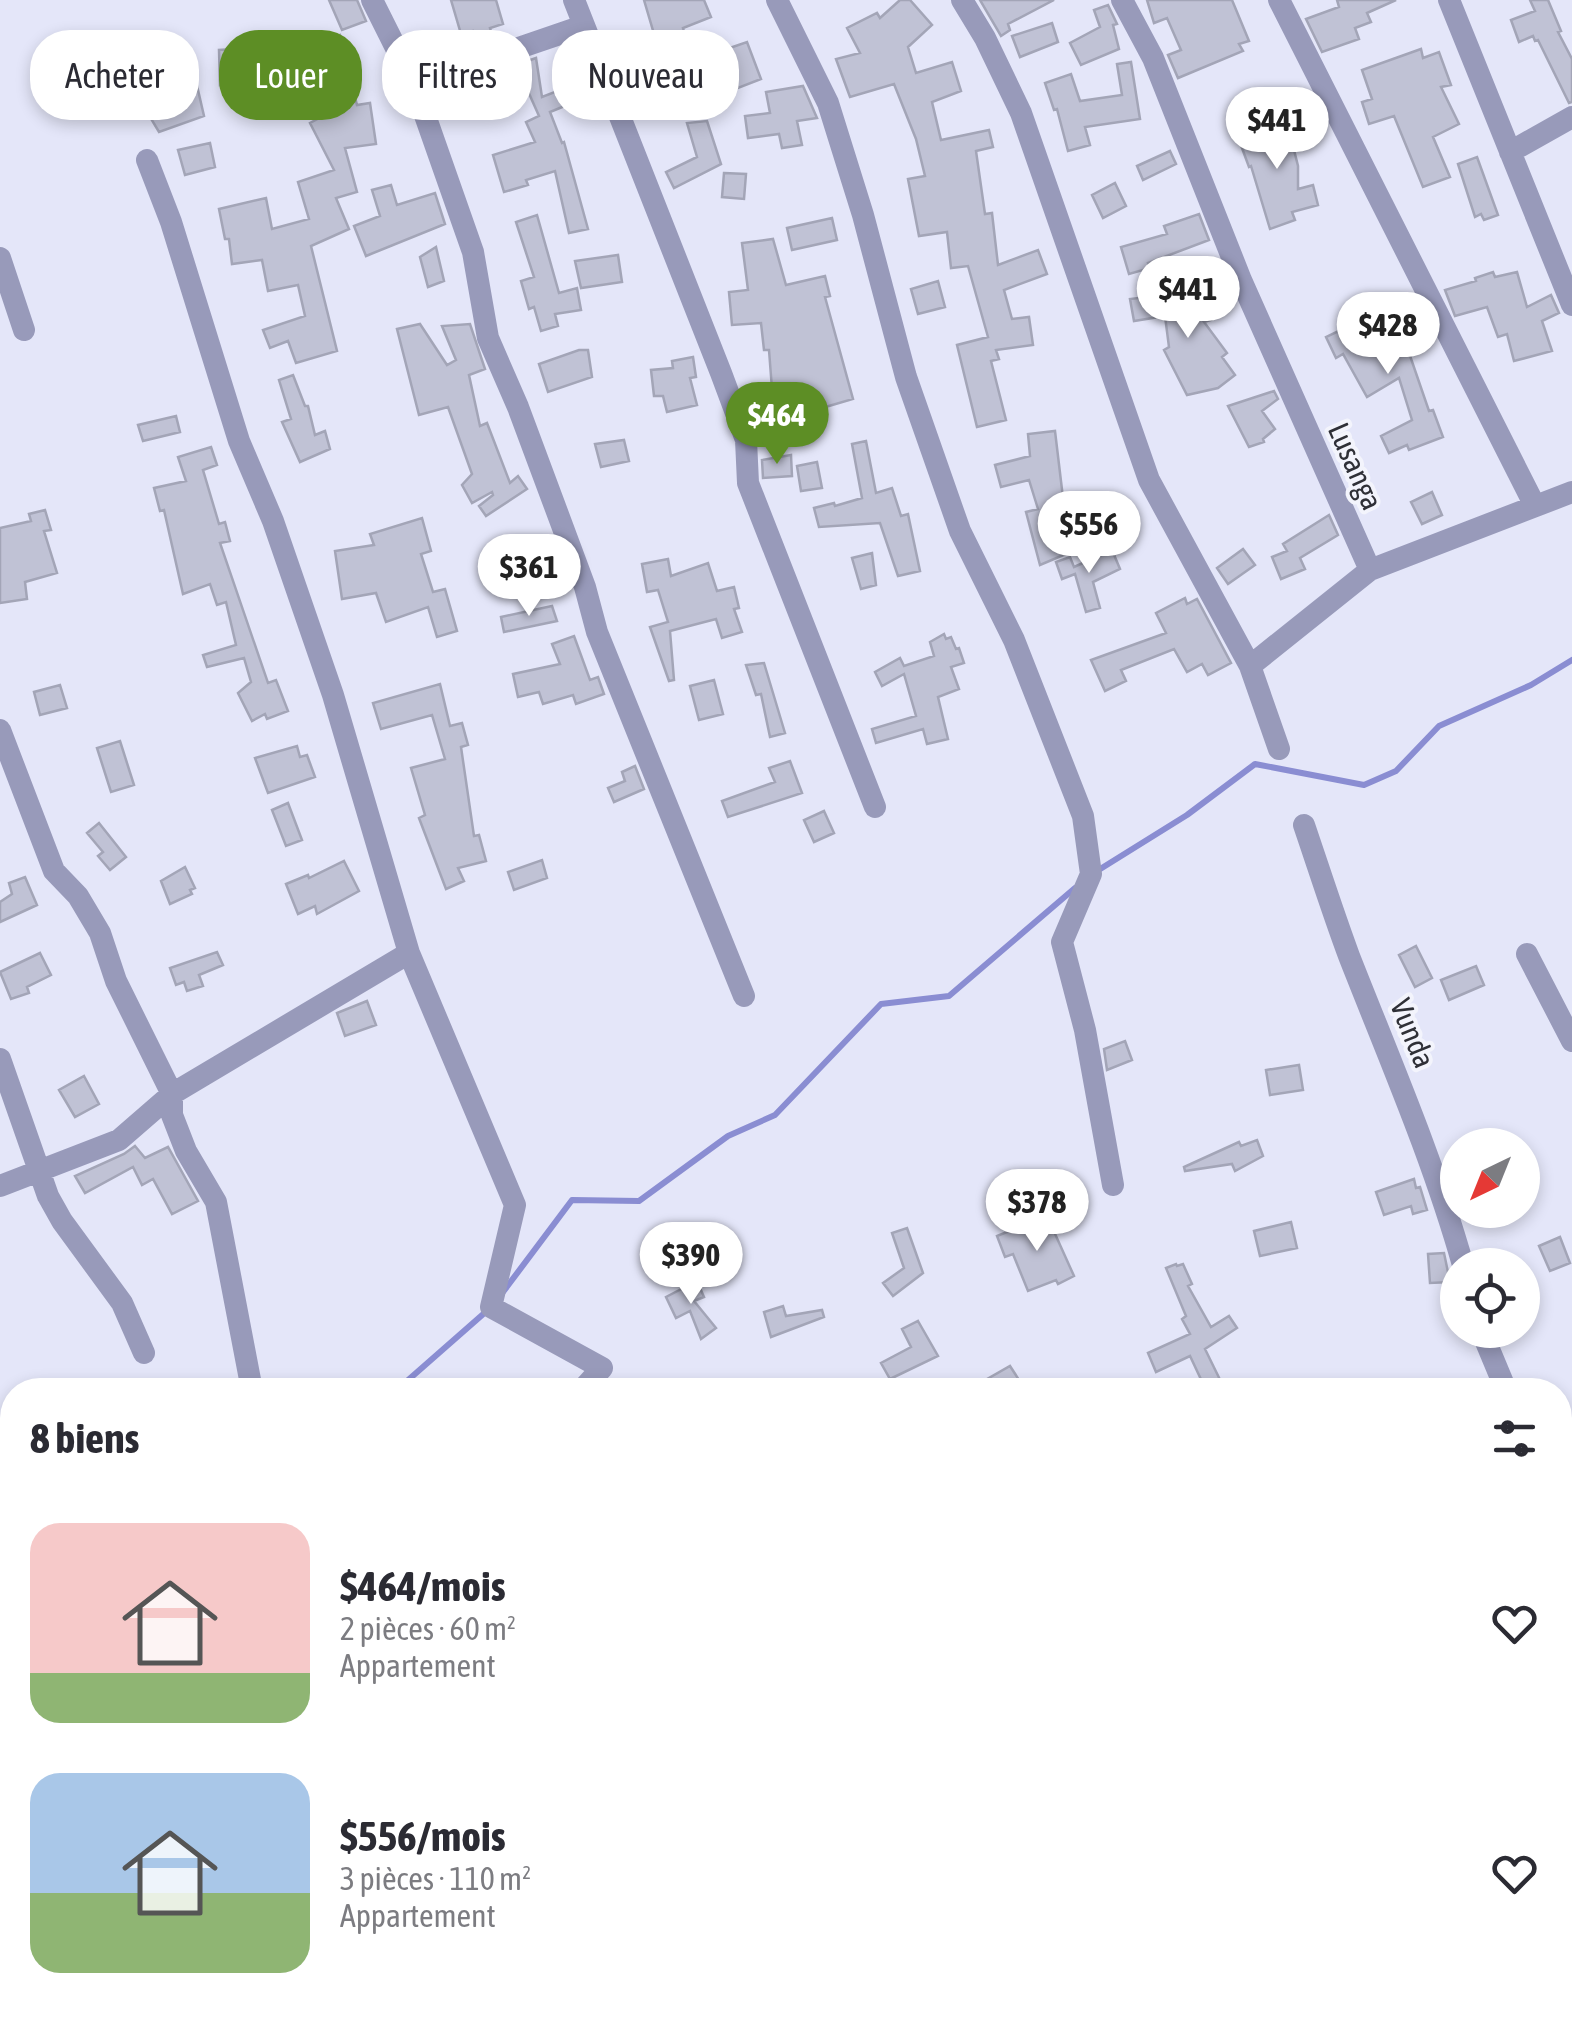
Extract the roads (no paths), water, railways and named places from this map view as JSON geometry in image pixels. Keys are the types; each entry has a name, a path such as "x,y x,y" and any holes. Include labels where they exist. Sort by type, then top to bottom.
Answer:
{"street":[{"path":"372,0 387,30"},
{"path":"574,0 746,440 748,483 875,807"},
{"path":"776,0 828,103 864,215 906,377 960,531 1014,640 1082,816 1091,874 1062,942 1085,1030 1113,1184"},
{"path":"962,0 1022,113 1149,480 1250,666 1280,749"},
{"name":"Lusanga","path":"1122,0 1153,58 1241,280 1370,570"},
{"path":"1279,0 1535,506"},
{"path":"1450,0 1572,305"},
{"path":"532,44 583,26"},
{"path":"1510,152 1572,117"},
{"path":"427,120 473,252 488,338 518,407 635,731 744,996"},
{"path":"147,160 171,222 239,441 273,521 333,695 408,953 515,1205 491,1307 602,1368 593,1378"},
{"path":"0,258 24,330"},
{"path":"1250,666 1370,570 1572,492"},
{"path":"0,730 54,871 78,896 100,933 116,981 172,1094 172,1115 179,1133 216,1202 250,1378"},
{"name":"Vunda","path":"1304,826 1348,952 1411,1108 1456,1248"},
{"path":"0,1186 119,1140 172,1094 408,953"},
{"path":"1527,954 1572,1040"},
{"path":"0,1060 38,1173 62,1221 122,1303 144,1354"},
{"path":"1488,1348 1501,1378"}],"waterway":[{"path":"1097,871 1187,815 1255,764 1364,785 1396,771 1439,726 1531,685 1572,660"},
{"path":"503,1292 572,1200 639,1201 728,1136 775,1115 881,1004 949,996 1075,888"},
{"path":"410,1378 489,1309"}]}
